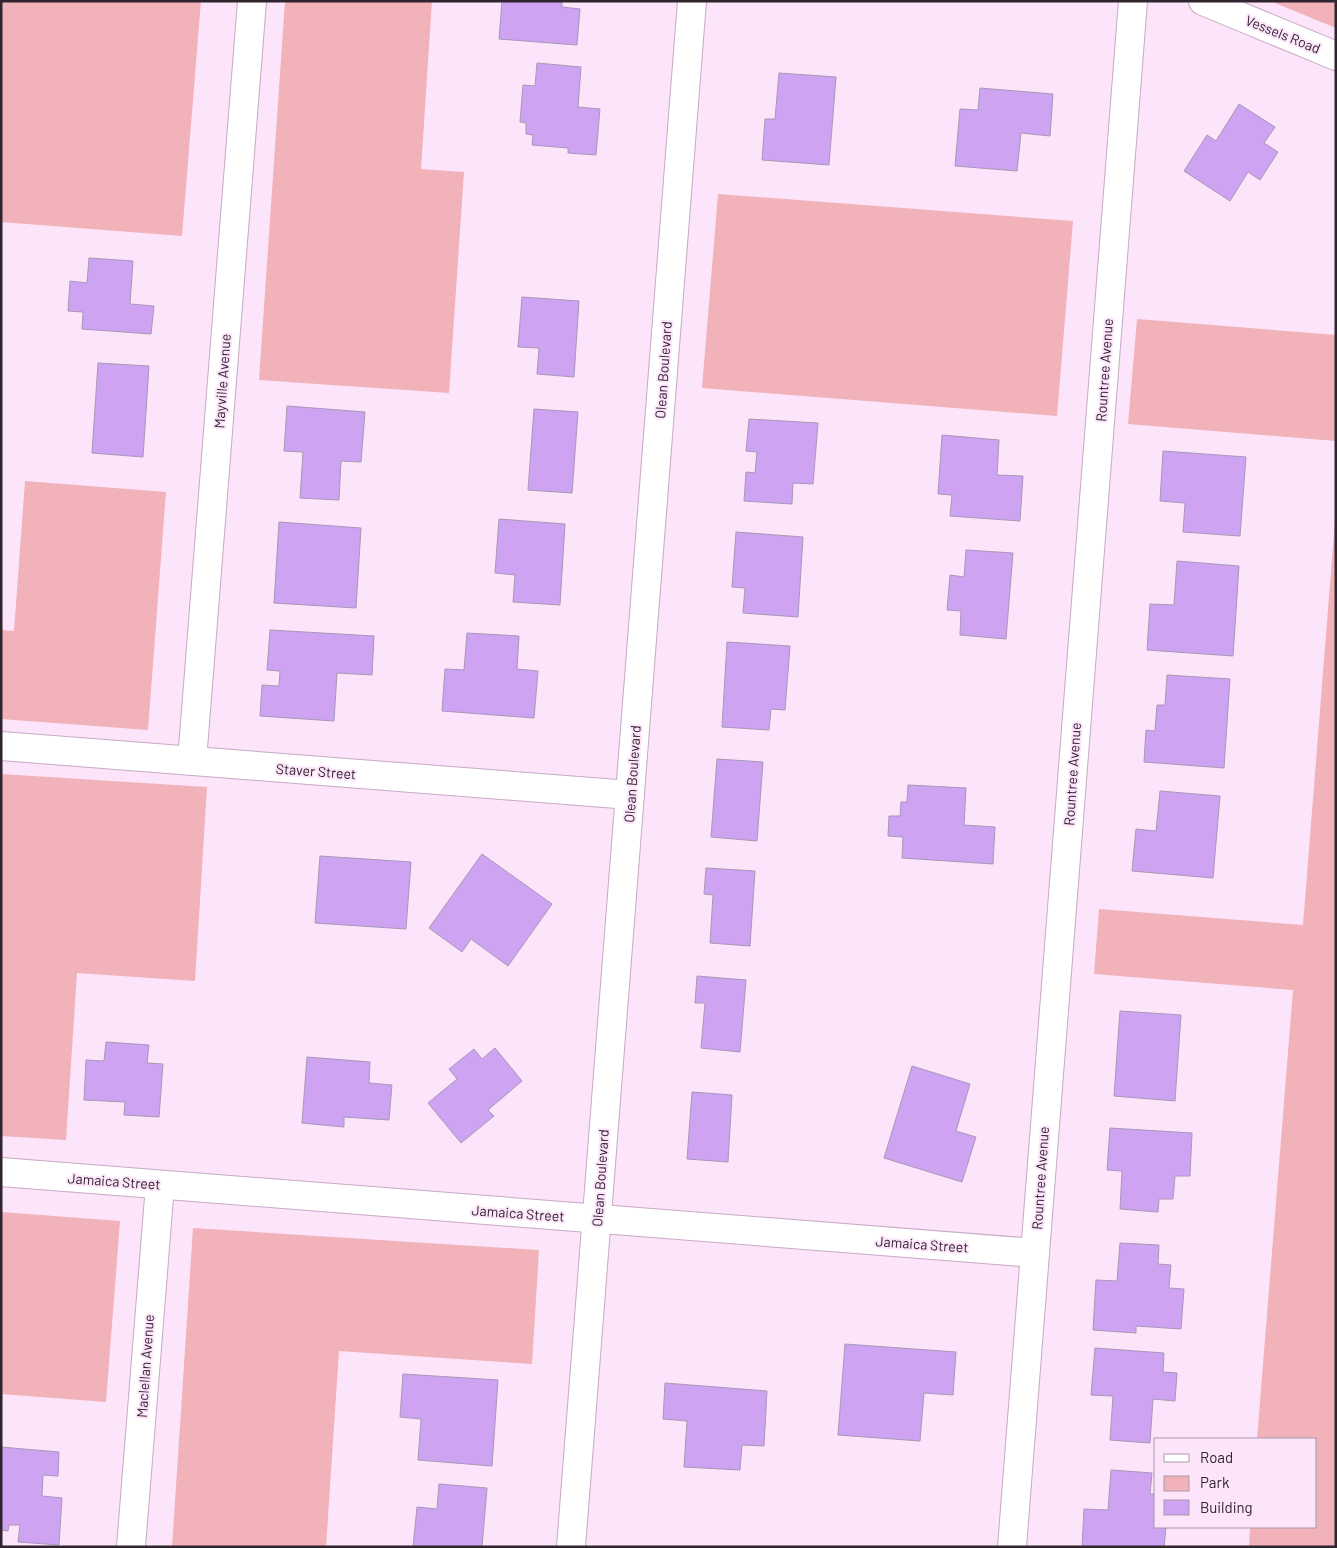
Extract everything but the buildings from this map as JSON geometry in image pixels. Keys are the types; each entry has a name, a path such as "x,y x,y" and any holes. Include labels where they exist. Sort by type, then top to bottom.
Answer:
{"street":[{"name":"Mayville Avenue","path":"192,761 252,1"},
{"name":"Olean Boulevard","path":"571,1547 692,1"},
{"name":"Rountree Avenue","path":"1012,1547 1133,1"},
{"name":"Vessels Road","path":"1203,1 1336,56"},
{"name":"Staver Street","path":"1,746 630,795"},
{"name":"Jamaica Street","path":"1,1172 1035,1253"},
{"name":"Maclellan Avenue","path":"131,1547 160,1185"}],"green space":[{"path":"1,1 201,1 182,236 1,222"},
{"path":"285,1 432,1 421,169 464,172 449,393 259,380"},
{"path":"1270,1 1336,1 1336,28"},
{"path":"718,194 1073,221 1057,416 702,388"},
{"path":"1137,319 1336,335 1336,441 1128,424"},
{"path":"25,481 166,492 148,730 1,719 1,630 14,631"},
{"path":"1336,508 1336,1547 1249,1547 1250,1528 1317,1528 1317,1438 1257,1438 1293,990 1094,974 1099,909 1303,925"},
{"path":"1,774 207,787 195,981 77,973 66,1140 1,1136"},
{"path":"1,1212 120,1221 106,1402 1,1394"},
{"path":"193,1228 539,1250 532,1364 339,1351 326,1547 172,1547"}]}
